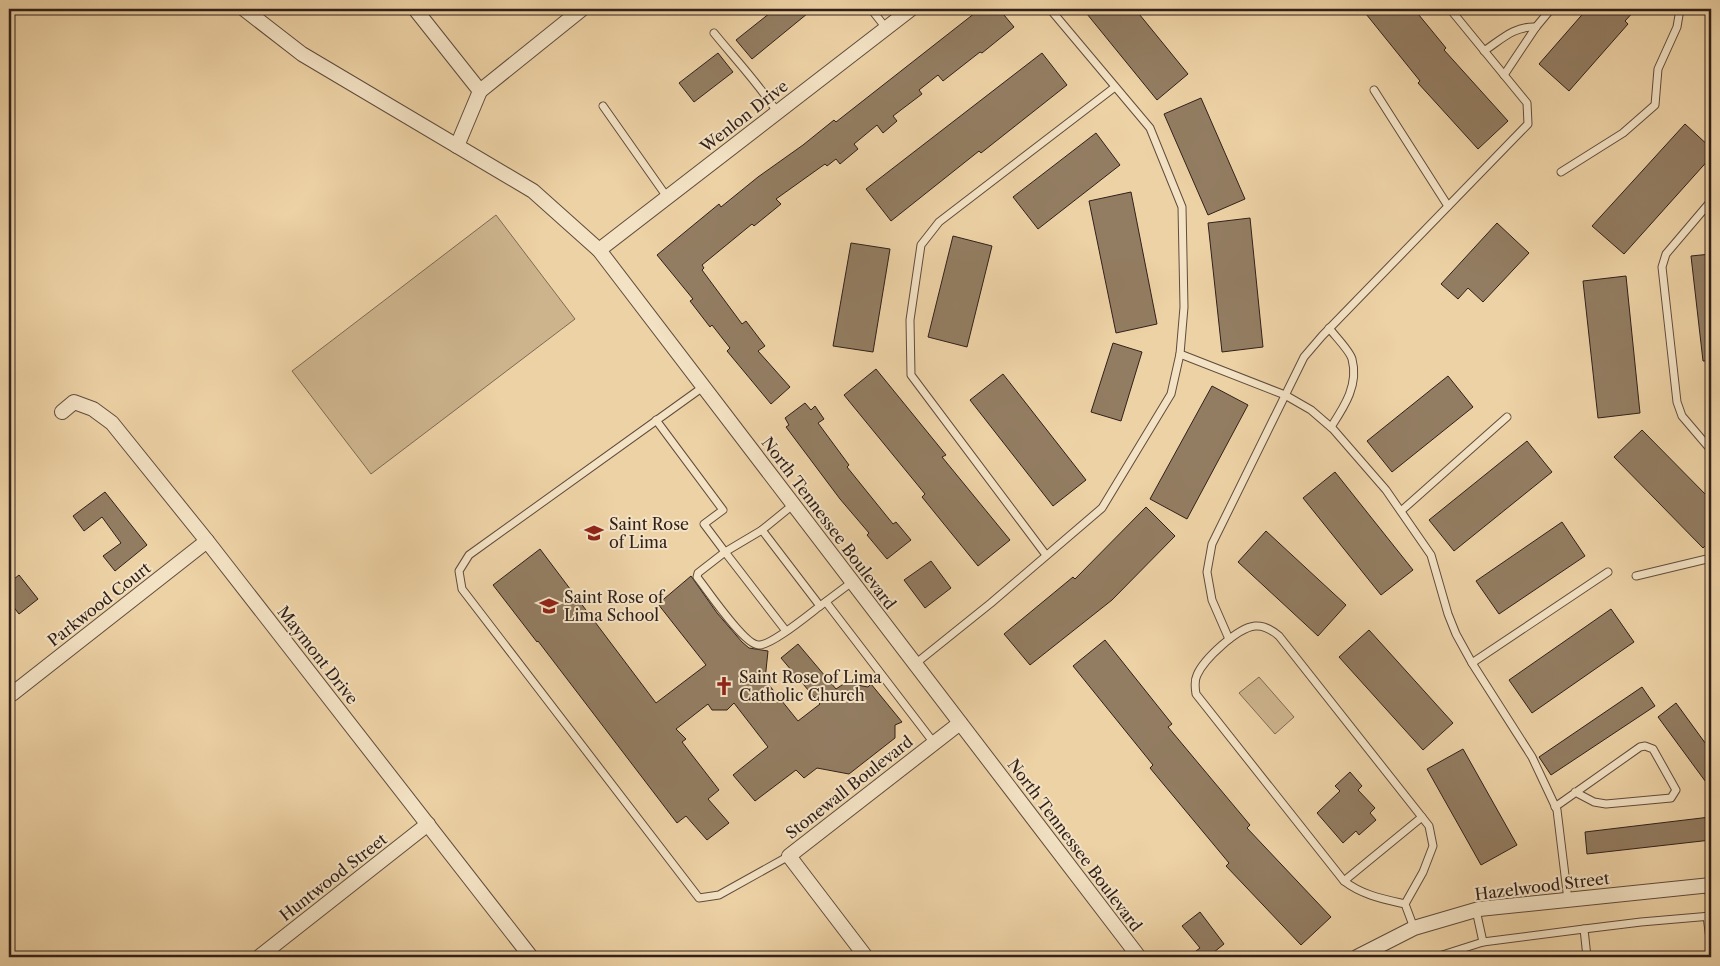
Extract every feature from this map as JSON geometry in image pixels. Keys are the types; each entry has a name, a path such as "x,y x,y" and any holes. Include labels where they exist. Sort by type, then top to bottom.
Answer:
{"street":[{"name":"North Tennessee Boulevard","path":"244,9 302,54 533,191 599,250 1139,957"},
{"path":"414,9 480,91"},
{"path":"457,146 480,91 582,9"},
{"name":"Wenlon Drive","path":"599,250 911,9"},
{"name":"Maymont Drive","path":"62,412 74,402 93,409 112,423 531,957"},
{"name":"Parkwood Court","path":"12,694 207,542"},
{"name":"Stonewall Boulevard","path":"866,957 789,856 960,723"},
{"name":"Huntwood Street","path":"259,957 428,824"},
{"name":"Hazelwood Street","path":"1356,957 1414,928 1476,910 1710,885"}],"lane":[{"path":"871,9 886,28"},
{"path":"914,664 991,603 1102,508 1171,394 1180,354 1184,307 1182,207 1150,128 1050,9"},
{"path":"1229,639 1212,600 1210,590 1207,572 1212,544 1304,357 1329,328 1528,124 1527,103 1450,9"},
{"path":"1504,75 1536,27 1551,9"},
{"path":"1561,172 1623,133 1655,104 1658,69 1677,27 1680,9"},
{"path":"1484,51 1516,29 1536,27"},
{"path":"714,34 764,92 777,112"},
{"path":"1046,555 911,375 910,320 921,245 939,222 1115,86"},
{"path":"1374,90 1448,206"},
{"path":"603,106 667,197"},
{"path":"1711,201 1666,254 1662,267 1677,402 1682,416 1711,450"},
{"path":"1329,328 1352,358 1354,380 1346,405 1331,427"},
{"path":"1180,354 1285,395 1311,410 1331,427 1386,490 1431,555 1448,614 1456,634 1472,663 1532,757 1555,807 1568,900"},
{"path":"703,387 469,555 459,571 462,589 699,898 719,895 789,856"},
{"path":"1400,511 1507,417"},
{"path":"656,420 724,510 704,524 786,631"},
{"path":"794,504 762,530 725,552 698,573 696,577 743,636 753,644 760,646 770,642 786,631 852,582"},
{"path":"762,530 934,743"},
{"path":"1636,576 1711,558"},
{"path":"1472,663 1608,572"},
{"path":"1405,904 1374,897 1354,889 1344,881 1196,694 1197,676 1206,661 1229,639 1241,631 1255,626 1270,628 1279,636 1429,826 1433,846 1423,872 1405,904 1414,928"},
{"path":"1555,807 1575,792 1640,747 1645,746 1653,749 1676,790 1671,798 1606,804 1594,802 1575,792"},
{"path":"1344,881 1422,817"},
{"path":"1710,885 1711,906"},
{"path":"1476,910 1483,942"},
{"path":"1436,957 1483,942 1641,922 1709,916 1711,947"},
{"path":"1584,929 1587,957"}],"shaded area":[{"path":"496,215 575,319 371,474 292,371"},
{"path":"1259,677 1294,717 1275,734 1239,693"}],"building":[{"path":"775,9 813,9 752,59 736,40"},
{"path":"980,9 999,9 1014,27 943,81 938,75 919,90 922,94 893,116 897,121 883,133 877,125 854,144 858,149 840,164 836,159 827,166 825,164 776,199 781,204 754,226 752,224 702,265 704,268 702,270 742,324 746,321 765,346 758,351 790,387 771,404 727,351 730,348 712,325 710,327 690,301 693,299 657,255 719,204 721,207 834,120 836,122"},
{"path":"1094,9 1135,9 1188,74 1157,100 1087,14"},
{"path":"1362,9 1414,9 1446,48 1444,50 1508,121 1478,149 1418,83 1420,81"},
{"path":"1587,9 1636,9 1625,21 1628,24 1569,91 1539,64"},
{"path":"718,53 733,72 694,102 679,83"},
{"path":"1042,53 1067,85 981,153 979,151 891,221 866,189"},
{"path":"1201,98 1245,199 1208,215 1164,114"},
{"path":"1685,124 1711,148 1711,157 1624,254 1592,226"},
{"path":"1096,133 1120,165 1038,229 1013,197"},
{"path":"1131,192 1157,324 1116,333 1089,201"},
{"path":"1250,218 1263,347 1222,352 1208,223"},
{"path":"1497,223 1529,253 1483,302 1468,288 1458,299 1441,284"},
{"path":"953,236 992,246 967,347 928,337"},
{"path":"851,243 890,249 873,352 833,346"},
{"path":"1711,254 1711,361 1703,361 1691,256"},
{"path":"1626,276 1640,413 1598,418 1583,281"},
{"path":"1113,343 1142,352 1121,421 1091,412"},
{"path":"876,369 946,455 942,457 1010,540 978,566 922,497 925,494 844,395"},
{"path":"1003,374 1086,480 1053,506 970,400"},
{"path":"1448,376 1473,407 1392,472 1367,441"},
{"path":"1212,386 1248,405 1187,519 1150,499"},
{"path":"805,403 811,410 815,406 824,419 818,423 849,465 847,467 893,524 896,522 911,540 887,559 867,535 869,533 840,499 786,427 789,425 785,418"},
{"path":"1642,430 1711,500 1711,540 1703,548 1614,457"},
{"path":"1527,441 1552,472 1454,551 1429,520"},
{"path":"1335,472 1413,570 1381,595 1303,498"},
{"path":"105,492 147,545 115,571 103,556 121,543 102,517 84,531 73,516"},
{"path":"1146,507 1175,536 1112,600 1030,665 1004,634 1073,577 1075,579"},
{"path":"1562,522 1585,556 1499,614 1476,581"},
{"path":"1266,531 1346,605 1318,636 1238,562"},
{"name":"Saint Rose of Lima Catholic Church","path":"540,549 656,703 706,665 658,604 691,576 717,613 742,642 749,648 768,651 765,680 798,721 820,704 781,658 798,644 836,689 845,683 868,687 871,684 902,722 895,725 895,738 849,774 817,768 804,778 796,770 755,801 733,775 768,747 734,703 727,710 712,710 708,704 676,729 686,739 682,742 719,790 708,799 729,823 707,840 686,816 677,823 493,585"},
{"path":"931,561 951,588 925,608 904,580"},
{"path":"19,575 38,599 19,614 9,601 9,583"},
{"path":"1611,609 1634,642 1532,713 1509,680"},
{"path":"1369,630 1453,723 1423,750 1339,657"},
{"path":"1105,640 1172,724 1168,727 1250,825 1247,828 1331,917 1301,945 1226,866 1229,863 1150,768 1153,765 1073,666"},
{"path":"1642,687 1655,706 1551,775 1539,757"},
{"path":"1676,703 1711,751 1711,789 1658,717"},
{"path":"1463,749 1517,845 1481,865 1427,769"},
{"path":"1350,772 1362,786 1358,790 1375,808 1370,813 1376,820 1359,835 1356,831 1343,843 1317,813 1340,791 1335,786"},
{"path":"1710,817 1711,840 1587,854 1585,832"},
{"path":"1200,912 1224,944 1208,957 1188,957 1200,948 1182,926"}],"place":[{"name":"Saint Rose of Lima","path":"594,533"},
{"name":"Saint Rose of Lima School","path":"549,606"},
{"name":"Saint Rose of Lima Catholic Church","path":"724,686"}]}
